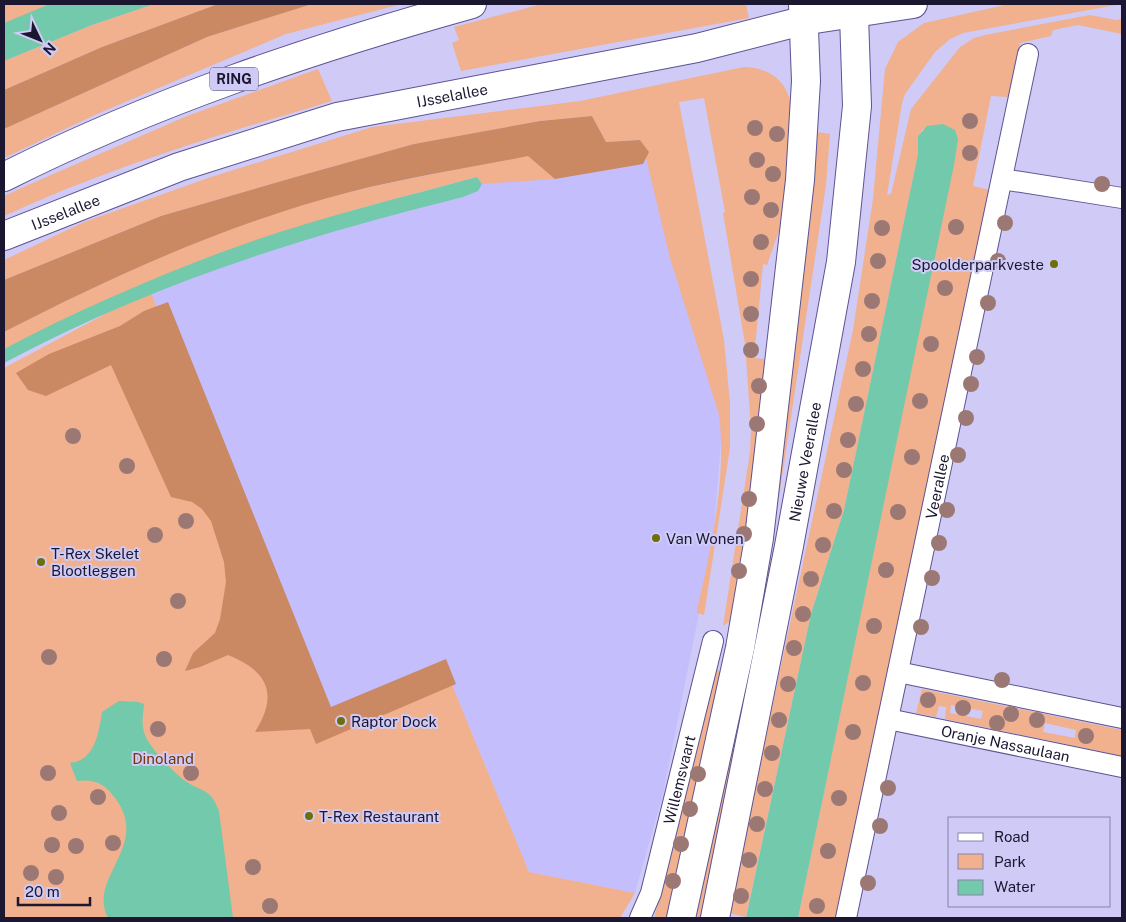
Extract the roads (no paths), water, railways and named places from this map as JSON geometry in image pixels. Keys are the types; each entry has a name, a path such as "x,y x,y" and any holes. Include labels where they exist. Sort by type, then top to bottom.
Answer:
{"main road":[{"name":"RING","path":"4,177 110,128 191,95 368,33 472,4"},
{"name":"IJsselallee","path":"4,236 179,167 337,117 697,48 802,12 914,4"},
{"name":"Nieuwe Veerallee","path":"715,918 790,546 841,262 857,106 850,9"},
{"path":"681,918 738,657 759,538 800,180 806,81 802,12"}],"street":[{"name":"Veerallee","path":"846,918 1028,54"},
{"path":"1002,179 1122,198"},
{"name":"Willemsvaart","path":"640,918 651,894 714,641"},
{"path":"898,672 1122,718"},
{"name":"Oranje Nassaulaan","path":"888,719 1122,766"}],"water":[{"path":"50,4 154,4 92,25 4,61 4,23"},
{"path":"943,124 955,130 958,139 954,165 798,918 746,918 811,614 844,510 918,154 918,136 927,126"},
{"path":"477,177 482,184 478,191 463,197 344,229 228,265 115,309 4,363 4,349 30,335 84,309 194,263 253,241 317,221"},
{"path":"119,701 144,704 143,727 145,735 153,748 178,775 190,784 208,793 216,804 219,811 233,918 108,918 104,903 106,888 124,844 126,828 123,811 104,786 87,780 77,781 70,763 85,757 90,751 97,736 102,712"}],"place":[{"name":"Spoolderparkveste","path":"1054,264"},
{"name":"Van Wonen","path":"656,538"},
{"name":"T-Rex Skelet Blootleggen","path":"41,562"},
{"name":"Raptor Dock","path":"341,721"},
{"name":"T-Rex Restaurant","path":"309,816"}],"park label":[{"name":"Dinoland","path":"163,758"}]}
